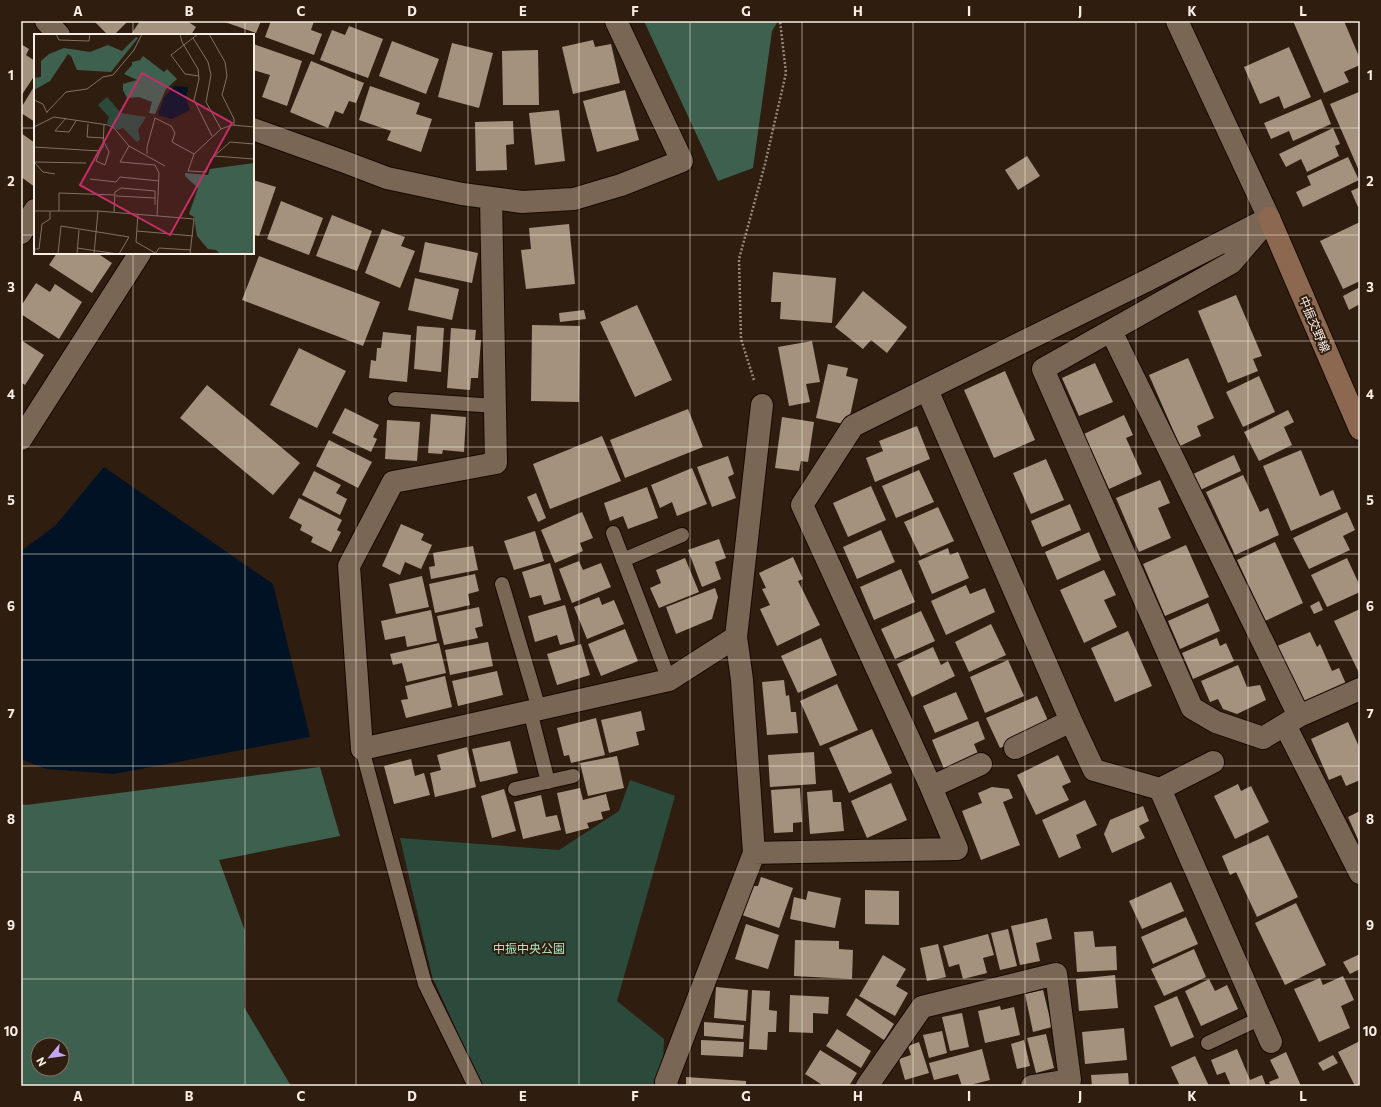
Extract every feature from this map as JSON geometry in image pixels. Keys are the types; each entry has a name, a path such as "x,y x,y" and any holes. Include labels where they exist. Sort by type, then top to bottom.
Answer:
{"street":[{"path":"46,21 58,34"},
{"path":"254,129 388,178 462,194 522,202 574,199 621,185 682,161 616,21"},
{"path":"1177,21 1269,218"},
{"path":"491,198 496,463 393,482 349,566 362,749 669,680 736,637"},
{"path":"21,233 34,212"},
{"path":"1269,218 1231,263 1043,369 1192,708 1216,722 1263,738 1292,721 1360,689"},
{"path":"754,853 957,849 931,787 802,505 853,426 1148,280 1269,218"},
{"name":"中振交野線","path":"1269,218 1358,416"},
{"path":"21,439 139,254"},
{"path":"1111,331 1292,721 1360,873"},
{"path":"927,390 1071,721 1094,770 1160,789 1213,762"},
{"path":"667,1086 666,1082 754,853 742,680 736,637 762,405"},
{"path":"1015,748 1071,721"},
{"path":"931,787 981,764"},
{"path":"1160,789 1271,1042"},
{"path":"867,1086 922,1007 1056,974 1070,1080 1032,1086"}],"lane":[{"path":"395,398 495,406"},
{"path":"613,533 669,680"},
{"path":"623,560 682,535"},
{"path":"502,584 535,710 548,782"},
{"path":"362,749 425,984 475,1086"},
{"path":"515,789 572,776"},
{"path":"1208,1043 1261,1018"}],"path":[{"path":"762,405 741,339 739,258 765,164 786,73 780,21"}],"green space":[{"path":"644,21 778,21 772,31 753,168 718,181"},
{"path":"320,767 340,836 219,860 245,931 244,1007 291,1086 21,1086 21,804 26,805"},
{"name":"中振中央公園","path":"630,780 675,796 617,1001 664,1039 662,1086 482,1086 432,976 400,838 559,850 619,811"}],"water":[{"path":"104,467 273,584 310,737 114,774 46,769 21,759 21,551 55,526"}],"building":[{"path":"94,21 128,21 115,34 107,34"},
{"path":"140,21 187,21 196,27 192,34 132,33"},
{"path":"222,21 261,21 256,33"},
{"path":"271,21 314,21 311,30 322,34 314,55 265,37"},
{"path":"1293,21 1344,21 1360,59 1360,65 1344,72 1349,82 1324,93"},
{"path":"349,26 383,39 368,78 320,60 332,30 345,35"},
{"path":"593,40 595,47 611,44 620,83 573,94 562,47"},
{"path":"392,41 439,59 426,94 379,76"},
{"path":"452,43 493,53 479,108 438,97"},
{"path":"21,44 29,49 26,55 34,60 34,76 21,96"},
{"path":"254,44 302,61 287,106 262,97 270,75 254,70"},
{"path":"1289,47 1311,97 1284,109 1279,96 1260,104 1244,67"},
{"path":"538,50 539,105 503,105 502,51"},
{"path":"311,61 364,83 356,103 349,101 343,114 335,111 328,128 290,112"},
{"path":"370,86 420,103 416,114 432,119 421,152 387,140 391,131 359,120"},
{"path":"34,87 34,121 21,113 21,108"},
{"path":"625,90 639,140 597,152 583,101"},
{"path":"1359,92 1360,95 1360,173 1330,104"},
{"path":"1321,99 1331,124 1293,141 1289,131 1271,139 1264,123"},
{"path":"559,110 565,161 535,165 529,113"},
{"path":"513,121 514,144 506,145 507,170 476,171 475,122"},
{"path":"1333,128 1340,144 1335,146 1339,156 1307,172 1301,159 1286,167 1279,154"},
{"path":"21,133 34,142 34,186 21,177"},
{"path":"1027,156 1040,176 1018,190 1005,170"},
{"path":"1348,157 1359,180 1303,207 1296,192 1311,185 1307,176"},
{"path":"254,180 276,187 259,236 254,234"},
{"path":"1360,187 1360,207 1358,207 1351,191"},
{"path":"281,201 323,218 309,255 267,239"},
{"path":"332,215 372,231 357,271 316,256"},
{"path":"1360,222 1360,281 1343,289 1320,241"},
{"path":"569,224 575,284 526,289 521,250 531,249 529,228"},
{"path":"382,229 405,237 401,246 415,251 400,288 365,273"},
{"path":"425,242 478,253 472,283 419,272"},
{"path":"56,254 98,254 112,263 92,293 49,265"},
{"path":"259,256 380,302 363,346 242,300"},
{"path":"773,272 836,278 832,323 780,319 781,302 771,302"},
{"path":"415,278 459,289 452,320 408,310"},
{"path":"36,283 50,292 55,284 82,302 59,339 21,314 21,306"},
{"path":"1360,287 1360,304 1349,310 1343,296"},
{"path":"863,291 907,327 887,353 871,340 863,349 835,327"},
{"path":"1236,295 1262,356 1253,359 1258,371 1228,383 1198,311"},
{"path":"637,305 672,380 635,397 600,322"},
{"path":"584,310 586,319 560,322 559,313"},
{"path":"532,325 580,326 579,402 531,401"},
{"path":"417,326 444,328 441,372 414,369"},
{"path":"451,328 476,330 475,340 481,340 478,378 471,378 470,390 447,388"},
{"path":"383,332 411,335 407,382 369,378 371,360 376,361 377,348 381,348"},
{"path":"21,340 44,355 25,385 21,382"},
{"path":"812,341 820,382 806,384 810,402 789,406 778,347"},
{"path":"299,348 346,371 317,428 270,405"},
{"path":"1188,358 1214,418 1197,426 1201,436 1180,446 1149,375"},
{"path":"1095,363 1113,402 1079,416 1062,378"},
{"path":"828,364 848,368 846,376 858,379 848,425 816,418"},
{"path":"1005,371 1035,440 994,458 964,390"},
{"path":"1259,376 1275,412 1243,427 1226,392"},
{"path":"207,385 300,463 273,495 180,418"},
{"path":"345,408 379,425 373,437 377,439 371,452 332,433"},
{"path":"688,409 703,447 625,478 610,440"},
{"path":"1288,410 1294,422 1284,427 1292,445 1259,461 1244,432"},
{"path":"431,414 466,417 464,452 443,450 442,454 428,453"},
{"path":"1124,415 1133,435 1126,438 1142,474 1109,489 1084,434"},
{"path":"782,417 814,422 808,462 801,461 799,471 775,468"},
{"path":"387,420 420,422 417,461 385,459"},
{"path":"917,426 930,459 875,482 866,458 883,451 879,441"},
{"path":"602,436 621,481 550,509 533,464"},
{"path":"329,440 372,462 358,488 316,466"},
{"path":"1301,450 1320,496 1333,490 1341,509 1291,531 1263,466"},
{"path":"1234,455 1241,471 1198,491 1191,475"},
{"path":"728,456 734,474 728,477 736,498 712,507 697,467"},
{"path":"1046,459 1064,500 1031,514 1013,473"},
{"path":"692,468 707,504 677,516 672,502 660,508 651,485"},
{"path":"919,470 934,502 896,518 882,486"},
{"path":"314,471 341,485 336,493 347,499 340,515 302,495"},
{"path":"1243,475 1260,512 1268,508 1279,535 1235,555 1206,492"},
{"path":"1160,480 1170,503 1158,508 1171,538 1139,552 1116,498"},
{"path":"871,486 886,520 848,537 833,503"},
{"path":"647,487 658,518 628,529 623,516 610,521 604,503"},
{"path":"536,493 546,518 538,522 527,497"},
{"path":"299,498 342,520 337,530 341,532 331,552 311,542 313,537 300,530 302,525 289,518"},
{"path":"1070,504 1081,530 1042,547 1031,521"},
{"path":"938,507 954,541 920,556 904,522"},
{"path":"582,512 593,538 580,543 583,551 555,563 541,530"},
{"path":"1347,512 1355,530 1343,536 1350,550 1309,569 1293,538"},
{"path":"401,524 424,534 421,540 432,545 421,569 405,562 400,575 382,566"},
{"path":"881,530 895,562 857,579 843,547"},
{"path":"535,531 544,561 514,570 504,541"},
{"path":"1089,532 1101,560 1057,580 1045,552"},
{"path":"719,539 726,558 715,562 721,579 702,587 688,550"},
{"path":"1275,542 1303,603 1265,621 1237,560"},
{"path":"1186,545 1209,597 1165,616 1143,564"},
{"path":"473,546 478,570 431,579 429,567 435,566 433,553"},
{"path":"948,548 950,555 958,552 969,578 932,594 918,561"},
{"path":"793,557 803,579 798,581 820,625 777,646 760,609 770,605 762,589 766,588 759,573"},
{"path":"685,558 699,592 659,608 650,588 661,583 656,570"},
{"path":"1347,558 1360,586 1360,592 1327,607 1311,575"},
{"path":"579,561 583,570 601,563 611,587 572,603 559,569"},
{"path":"550,563 561,600 544,605 541,595 530,598 522,572"},
{"path":"901,569 915,602 874,620 860,587"},
{"path":"1104,570 1116,595 1104,600 1117,627 1084,643 1060,590"},
{"path":"475,574 479,591 468,594 470,605 435,613 429,584"},
{"path":"422,576 429,607 396,614 389,584"},
{"path":"966,585 970,594 985,588 995,612 946,635 931,601"},
{"path":"715,588 718,597 712,619 676,634 666,607"},
{"path":"599,597 602,605 614,600 624,624 587,639 574,607"},
{"path":"1319,601 1323,610 1314,614 1310,606"},
{"path":"1208,603 1220,631 1180,649 1168,621"},
{"path":"565,605 575,641 560,645 557,635 535,642 528,616"},
{"path":"479,607 483,626 475,628 478,638 444,645 437,616"},
{"path":"1360,609 1360,675 1334,621"},
{"path":"431,610 437,641 407,647 405,636 385,640 381,621"},
{"path":"921,611 935,641 895,659 881,629"},
{"path":"991,624 1006,655 969,672 955,642"},
{"path":"625,629 638,661 601,676 588,644"},
{"path":"1128,631 1152,686 1115,702 1091,648"},
{"path":"1310,632 1317,647 1320,644 1332,671 1339,668 1346,684 1304,702 1293,677 1289,679 1275,647"},
{"path":"821,638 837,675 798,693 781,656"},
{"path":"1217,638 1220,646 1226,643 1234,661 1193,679 1182,653"},
{"path":"488,642 493,666 450,675 445,650"},
{"path":"439,643 446,673 407,682 402,663 393,665 390,654"},
{"path":"581,644 590,675 557,685 547,654"},
{"path":"933,647 941,665 948,661 955,676 912,697 897,664"},
{"path":"1008,660 1024,696 985,713 970,677"},
{"path":"1238,665 1247,687 1260,685 1266,700 1237,714 1223,709 1218,699 1210,702 1201,681"},
{"path":"497,671 503,695 458,706 452,681"},
{"path":"445,676 452,707 406,718 401,700 408,699 405,686"},
{"path":"784,680 786,696 789,695 791,712 796,712 798,733 767,735 762,682"},
{"path":"837,684 858,730 820,746 800,701"},
{"path":"956,692 968,719 935,733 923,706"},
{"path":"1037,696 1050,725 1000,748 986,718"},
{"path":"641,711 645,730 636,732 639,745 609,753 601,720"},
{"path":"596,718 605,755 571,763 569,755 564,756 557,728"},
{"path":"978,721 985,739 974,744 979,756 945,771 932,740"},
{"path":"1348,722 1360,749 1360,780 1346,786 1341,775 1329,780 1311,739"},
{"path":"872,729 892,773 849,793 829,748"},
{"path":"510,741 518,773 480,782 472,749"},
{"path":"467,747 476,787 435,797 430,773 441,770 437,755"},
{"path":"814,752 816,784 770,787 768,755"},
{"path":"1058,755 1071,782 1062,786 1069,800 1036,815 1017,775"},
{"path":"617,756 624,788 588,796 580,763"},
{"path":"411,759 415,776 424,773 430,795 394,804 384,766"},
{"path":"891,783 907,820 867,838 851,801"},
{"path":"1238,784 1241,791 1251,786 1269,822 1235,839 1214,796"},
{"path":"992,787 1009,789 1013,798 1003,802 1020,845 981,860 962,811 982,803 978,793"},
{"path":"580,788 583,800 606,794 610,810 601,812 603,819 587,823 589,828 566,834 557,793"},
{"path":"800,788 802,822 793,823 793,832 774,833 771,790"},
{"path":"504,789 516,831 492,838 481,796"},
{"path":"832,790 833,802 841,802 844,831 810,834 807,792"},
{"path":"541,795 546,817 557,815 561,830 523,839 514,802"},
{"path":"1085,800 1097,825 1076,835 1081,848 1059,858 1042,820"},
{"path":"1143,806 1149,821 1139,826 1145,838 1112,853 1104,834 1110,820"},
{"path":"1360,811 1360,844 1348,817"},
{"path":"1268,835 1298,897 1257,917 1236,872 1230,875 1222,856"},
{"path":"761,877 793,888 779,928 742,915 752,886 758,886"},
{"path":"1171,882 1184,911 1142,929 1129,901"},
{"path":"865,890 899,891 899,925 865,924"},
{"path":"808,891 841,898 835,928 790,919 794,897 806,900"},
{"path":"1296,903 1326,965 1285,985 1255,923"},
{"path":"1186,917 1198,944 1153,964 1141,937"},
{"path":"1047,918 1052,939 1036,943 1040,961 1020,965 1011,926"},
{"path":"746,924 779,935 768,969 735,959"},
{"path":"1008,929 1017,966 1000,970 991,933"},
{"path":"1093,931 1095,947 1116,946 1117,970 1077,972 1074,932"},
{"path":"988,934 994,955 983,958 987,973 963,979 959,964 949,967 943,946"},
{"path":"795,940 839,941 839,949 853,950 852,979 794,976"},
{"path":"938,944 946,977 927,981 920,948"},
{"path":"1194,949 1206,977 1164,996 1151,969"},
{"path":"1360,954 1360,969 1350,974 1343,962"},
{"path":"883,955 906,969 896,986 908,993 895,1016 859,996"},
{"path":"1115,975 1118,1008 1079,1011 1076,979"},
{"path":"1343,976 1354,1000 1341,1006 1350,1028 1319,1042 1294,989 1320,978 1323,985"},
{"path":"1209,979 1215,991 1227,985 1238,1009 1201,1026 1185,991"},
{"path":"716,987 748,990 746,1021 714,1018"},
{"path":"752,990 770,991 769,1010 777,1011 776,1032 768,1032 767,1050 749,1049"},
{"path":"1043,990 1052,1027 1033,1032 1025,994"},
{"path":"790,995 829,997 828,1014 813,1013 813,1033 789,1032"},
{"path":"1177,996 1194,1037 1171,1047 1154,1006"},
{"path":"856,998 894,1024 884,1040 846,1015"},
{"path":"1000,1006 1001,1010 1014,1007 1020,1035 985,1043 978,1011"},
{"path":"962,1013 969,1047 950,1051 942,1017"},
{"path":"704,1022 744,1025 743,1039 704,1036"},
{"path":"1124,1028 1127,1060 1085,1064 1082,1032"},
{"path":"837,1029 871,1051 861,1068 826,1046"},
{"path":"942,1031 947,1053 929,1058 923,1035"},
{"path":"1046,1034 1054,1068 1036,1073 1027,1038"},
{"path":"701,1040 744,1042 743,1057 701,1055"},
{"path":"1024,1040 1030,1066 1017,1069 1011,1044"},
{"path":"1360,1041 1360,1086 1355,1086 1338,1052"},
{"path":"919,1042 929,1073 905,1080 899,1059 911,1055 908,1046"},
{"path":"982,1049 990,1080 962,1086 958,1074 934,1080 929,1063"},
{"path":"1237,1049 1250,1080 1262,1075 1266,1086 1231,1086 1225,1072 1217,1075 1211,1060"},
{"path":"820,1050 857,1073 849,1086 824,1086 805,1074"},
{"path":"1286,1052 1301,1086 1271,1086 1269,1082 1279,1078 1270,1060"},
{"path":"1333,1055 1338,1063 1323,1071 1318,1063"},
{"path":"1195,1056 1209,1086 1180,1086 1171,1067"},
{"path":"1128,1073 1129,1086 1092,1086 1091,1075"},
{"path":"686,1077 746,1081 746,1086 686,1086"}]}
